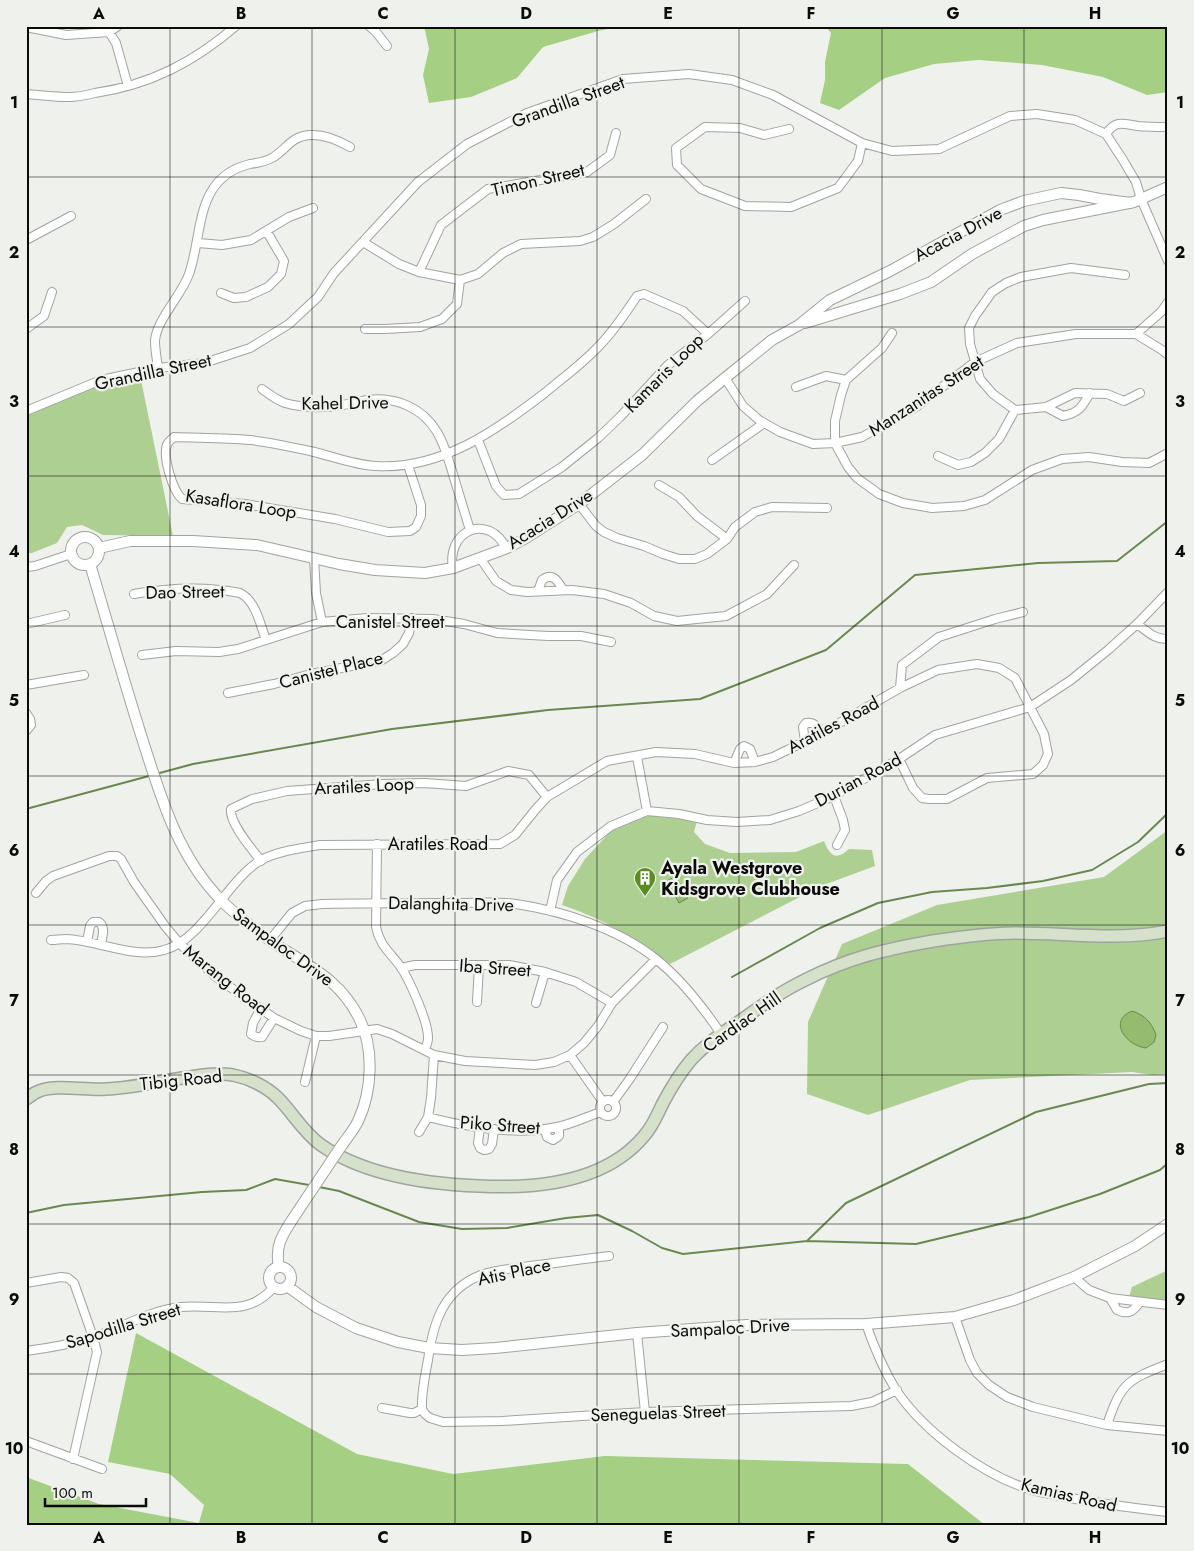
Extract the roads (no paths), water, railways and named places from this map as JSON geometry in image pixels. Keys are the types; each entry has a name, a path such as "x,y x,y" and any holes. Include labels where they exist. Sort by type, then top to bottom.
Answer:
{"main road":[{"name":"Cardiac Hill","path":"367,1167 410,1179 481,1186 518,1186 575,1178 596,1171 613,1162 644,1137 655,1122 676,1081 705,1046 767,1002 803,981 836,966 884,950 978,935 1021,933 1107,937 1153,934 1168,931"},
{"name":"Tibig Road","path":"26,1099 36,1092 47,1089 109,1090 199,1076 232,1075 256,1083 268,1090 278,1098 309,1136 322,1146 346,1160 367,1167"}],"street":[{"path":"26,28 66,35 109,32 118,26"},
{"path":"26,94 70,97 120,89 162,75 219,41 236,26"},
{"path":"369,26 387,46"},
{"path":"109,32 116,43 128,86"},
{"name":"Grandilla Street","path":"26,410 101,380 158,368 204,364 250,348 289,324 318,297 334,273 418,182 467,144 528,113 623,79 689,74 732,80 773,95 862,143 892,151 939,148 1010,116 1037,114 1075,120 1106,134"},
{"path":"1168,127 1124,123 1112,126 1106,134 1136,182 1136,201 1168,261"},
{"path":"789,128 764,135 740,128 705,127 676,148 677,165 701,189 745,206 791,207 838,188 858,161 862,143"},
{"name":"Timon Street","path":"419,272 441,225 488,189 587,172 610,155 616,133"},
{"path":"158,368 155,340 162,321 189,275 198,243 203,213 214,186 237,168 272,158 298,138 310,135 324,136 336,139 350,147"},
{"name":"Acacia Drive","path":"799,325 900,294 931,282 972,254 1024,226 1043,220 1136,201 1168,187"},
{"name":"Acacia Drive","path":"99,548 130,541 193,541 257,545 339,564 375,570 425,573 452,568 507,548 579,504 642,455 697,401 725,378 772,340 799,325 830,300 890,271 1000,210 1024,202 1061,193 1100,199 1136,201"},
{"path":"363,242 399,264 419,272 460,280 478,274 503,253 520,244 580,241 593,238 646,199"},
{"path":"198,243 222,245 251,240 289,216 313,208"},
{"path":"26,240 71,216"},
{"path":"221,293 234,298 246,297 268,287 281,274 284,261 266,232"},
{"path":"1125,275 1071,268 1021,276 992,292 969,328 970,344 980,379 993,394 1015,410 1046,407 1075,394 1107,394 1124,401 1140,393"},
{"path":"365,329 420,327 442,319 457,304 460,280"},
{"path":"26,329 44,316 52,292"},
{"name":"Kamaris Loop","path":"446,454 478,440 525,408 577,367 620,322 637,296 644,294 683,310 708,334 668,365 598,438 562,467 519,494 504,495 496,486 478,440"},
{"path":"708,334 745,301"},
{"path":"1168,302 1161,312 1136,334 1168,355"},
{"path":"892,333 882,348 846,380 835,421 835,443 848,467 857,478 879,494 903,503 932,508 964,506 985,500 1032,470 1062,459 1089,457 1122,462 1149,462 1168,453"},
{"name":"Manzanitas Street","path":"725,378 743,406 764,423 780,432 812,444 835,443 862,437 916,407 975,362 1017,343 1076,334 1136,334"},
{"path":"796,387 826,376 846,380"},
{"name":"Kahel Drive","path":"262,389 283,402 304,406 325,407 380,399 407,405 419,412 431,423 438,434 470,530"},
{"path":"1046,407 1063,416 1074,414 1082,407 1090,393"},
{"path":"938,456 958,465 971,462 999,439 1015,410"},
{"path":"712,460 764,423"},
{"name":"Kasaflora Loop","path":"408,465 421,505 421,516 416,527 410,531 388,532 335,519 245,504 182,499 174,488 166,454 167,444 174,438 252,441 311,451 376,466 415,464 446,454"},
{"path":"659,485 679,497 696,516 727,539"},
{"path":"579,504 596,526 604,532 679,559 695,559 707,554 727,539 735,527 755,512 772,507 827,508"},
{"path":"452,568 452,553 457,542 462,535 470,530 481,529 490,531 507,548"},
{"path":"84,536 95,541 99,548 98,557 90,564 79,564 72,558 71,548 73,543 84,536"},
{"path":"26,566 35,566 71,554"},
{"path":"314,558 316,594 322,622"},
{"path":"480,558 496,581 511,590 538,592 572,590 604,594 631,604 654,616 677,621 703,620 726,616 767,594 794,565"},
{"name":"Sampaloc Drive","path":"90,564 129,698 161,798 173,830 188,856 221,901 270,940 320,972 340,990 352,1005 364,1031 368,1048 370,1079 359,1120 284,1232 277,1248 278,1268"},
{"path":"538,592 542,580 548,577 555,578 563,590"},
{"name":"Dao Street","path":"134,594 157,590 192,589 240,593 251,602 266,640"},
{"name":"Durian Road","path":"550,910 557,880 577,852 611,826 647,811 679,814 707,820 737,822 770,820 799,811 834,796 935,735 1030,706 1071,680 1137,624 1168,592"},
{"path":"900,688 902,665 939,637 1023,612"},
{"path":"26,624 65,615"},
{"name":"Canistel Street","path":"142,655 176,651 219,652 238,649 322,622 367,618 433,619 464,624 498,633 581,636 611,642"},
{"name":"Canistel Place","path":"228,693 382,660 403,644 409,633 412,618"},
{"path":"1137,624 1154,636 1162,640 1168,640"},
{"name":"Aratiles Road","path":"51,940 66,939 136,951 153,952 165,950 180,944 244,875 261,860 301,848 320,846 377,844 481,846 500,844 516,835 547,798 607,762 656,752 695,754 734,763 755,762 773,757 822,733 900,688 938,670 976,664 999,668 1015,678 1044,734 1048,754 1043,765 1033,774 988,778 947,799 922,798 914,788 899,758"},
{"path":"26,685 84,675"},
{"path":"26,713 30,719 31,726 26,731"},
{"path":"805,742 803,727 806,723 816,724 822,733"},
{"path":"734,763 740,749 745,746 750,749 755,762"},
{"path":"637,757 647,811"},
{"name":"Aratiles Loop","path":"261,860 234,824 230,815 231,809 236,806 265,795 287,791 383,784 424,783 466,786 508,770 530,775 547,798"},
{"path":"834,796 845,830 837,845"},
{"path":"377,844 375,903 376,927 379,940 401,968 418,1004 428,1037 425,1050"},
{"name":"Marang Road","path":"36,893 53,876 110,856 117,856 121,859 134,882 180,944 216,977 274,1018 316,1036 377,1030 392,1034 434,1054 465,1061 535,1065 554,1062 570,1056 598,1026 612,1002 656,959"},
{"name":"Dalanghita Drive","path":"270,940 292,913 306,906 322,904 514,903 550,910 604,929 656,959 676,977 721,1034"},
{"path":"87,942 92,922 99,922 104,928 101,945"},
{"name":"Iba Street","path":"401,968 415,965 509,965 545,972 576,982 612,1002"},
{"path":"477,1002 479,965"},
{"path":"536,1003 545,972"},
{"path":"261,1008 251,1030 253,1036 258,1038 262,1036 274,1018"},
{"path":"613,1102 663,1027"},
{"path":"305,1082 316,1036"},
{"path":"419,1132 428,1117 434,1054"},
{"path":"570,1056 603,1102"},
{"path":"608,1100 613,1102 616,1109 613,1114 605,1116 600,1112 603,1102 608,1100"},
{"name":"Piko Street","path":"428,1117 480,1127 545,1129 559,1127 600,1112"},
{"path":"480,1127 478,1143 480,1148 484,1150 489,1149 492,1144 494,1128"},
{"path":"545,1129 547,1137 553,1140 559,1136 559,1127"},
{"name":"Sampaloc Drive","path":"288,1286 316,1308 356,1328 398,1342 429,1348 462,1350 495,1348 637,1333 747,1326 866,1324 955,1317 1014,1300 1074,1277 1135,1246 1168,1224"},
{"name":"Atis Place","path":"422,1409 429,1348 434,1325 441,1308 451,1295 466,1283 482,1275 505,1270 609,1256"},
{"path":"275,1268 285,1268 290,1273 291,1280 288,1286 274,1287 270,1281 270,1274 275,1268"},
{"path":"26,1283 61,1277 68,1278 74,1283 93,1337 97,1352 73,1459"},
{"path":"1074,1277 1089,1290 1110,1298 1168,1305"},
{"name":"Sapodilla Street","path":"26,1351 60,1346 93,1337 161,1310 199,1306 229,1308 244,1306 266,1296 274,1287"},
{"path":"1110,1298 1114,1308 1124,1313 1135,1310 1140,1302"},
{"path":"955,1317 970,1360 977,1373 989,1385 1007,1397 1033,1407 1107,1425 1168,1431"},
{"name":"Kamias Road","path":"866,1324 874,1348 897,1390 918,1416 947,1443 974,1463 1032,1490 1109,1506 1168,1512"},
{"path":"637,1333 645,1412"},
{"path":"1107,1425 1114,1403 1121,1391 1132,1380 1168,1364"},
{"name":"Seneguelas Street","path":"422,1409 430,1418 443,1422 502,1422 645,1412 851,1406 872,1402 897,1390"},
{"path":"382,1408 410,1413 422,1409"},
{"path":"26,1440 102,1469"}],"waterway":[{"path":"156,774 193,764 392,729 548,710 700,699 826,650 915,575 1038,563 1117,561 1168,521"},
{"path":"26,809 149,776"},
{"path":"732,977 820,928 878,903 932,892 1043,881 1092,870 1138,842 1168,813"},
{"path":"807,1241 846,1203 1036,1112 1149,1084 1168,1083"},
{"path":"319,1187 339,1191 419,1222 462,1229 507,1228 566,1218 598,1215 662,1248 683,1254 807,1241 916,1244 1029,1217 1100,1194 1160,1170 1168,1163"},
{"path":"26,1213 64,1205 202,1192 246,1190 275,1179 309,1185"}],"place":[{"name":"Ayala Westgrove Kidsgrove Clubhouse","path":"645,897"}]}
